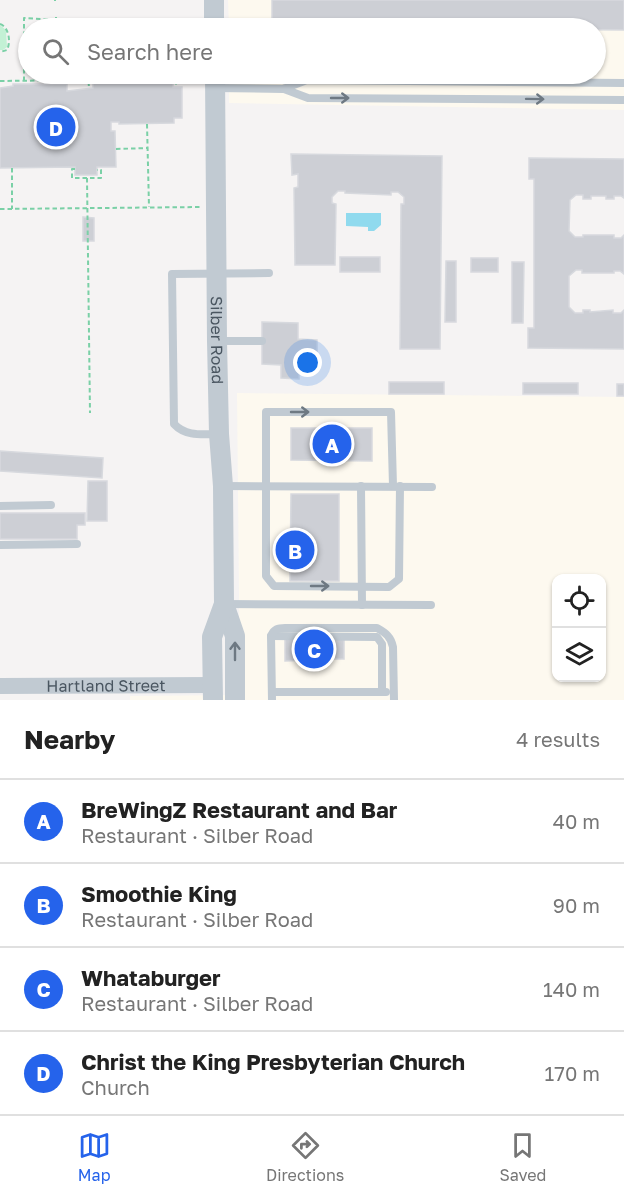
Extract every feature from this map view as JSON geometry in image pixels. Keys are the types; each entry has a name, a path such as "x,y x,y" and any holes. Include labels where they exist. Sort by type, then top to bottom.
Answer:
{"street":[{"path":"214,0 214,18"},
{"name":"Silber Road","path":"215,84 219,434 223,486 224,604 235,636 236,700"},
{"name":"Silber Road","path":"213,692 212,637 224,604"},
{"name":"Hartland Street","path":"0,686 213,692"}],"lane":[{"path":"241,84 284,89 308,98 624,100"},
{"path":"284,89 297,84"},
{"path":"509,99 510,84"},
{"path":"582,84 582,100"},
{"path":"606,84 624,84"},
{"path":"219,434 189,434 174,424 172,416 172,274 269,273"},
{"path":"218,341 261,342"},
{"path":"266,412 391,412 397,486 399,579 389,587 274,586 266,576 266,485 266,412"},
{"path":"223,486 432,487"},
{"path":"361,486 362,605"},
{"path":"0,506 51,505"},
{"path":"0,545 77,544"},
{"path":"224,604 431,605"},
{"path":"279,628 378,628 387,633 392,640 394,696 382,692 272,696 271,636 273,631 279,628"},
{"path":"271,636 376,637 382,644 382,692"}],"path":[{"path":"24,18 56,18"},
{"path":"0,24 8,30 9,46 6,52 0,52"},
{"path":"0,81 18,81"},
{"path":"88,84 89,88"},
{"path":"147,124 149,207"},
{"path":"116,149 148,148"},
{"path":"12,168 12,208"},
{"path":"75,169 72,169 72,178 101,178 101,170 97,170"},
{"path":"87,178 90,413"},
{"path":"0,209 200,207"}],"shaded area":[{"path":"228,0 624,0 624,110 229,103 229,84 606,84 606,18 229,18"},
{"path":"237,393 624,397 624,700 130,700 130,696 240,695"}],"green space":[{"path":"0,25 6,30 7,47 3,50 0,50"}],"water":[{"path":"346,213 381,213 381,225 374,231 368,231 368,227 346,226"}],"building":[{"path":"272,0 624,0 624,30 606,30 606,18 272,18"},
{"path":"13,84 67,84 67,91 93,88 93,84 173,84 173,87 182,87 182,118 174,118 174,123 119,124 119,122 111,122 111,131 115,131 116,167 97,167 97,175 75,175 75,167 0,168 0,88 13,86"},
{"path":"291,154 442,156 440,349 400,349 401,204 404,204 404,197 398,192 391,192 391,195 338,191 332,197 332,203 336,204 335,265 295,265 294,188 298,187 298,174 292,175"},
{"path":"529,158 624,159 624,198 614,196 614,199 606,199 606,196 591,196 591,199 583,199 583,195 576,195 570,200 569,231 575,237 614,235 614,238 621,238 624,235 624,274 620,271 582,273 582,270 576,270 569,276 569,307 575,313 583,313 583,310 590,310 590,312 613,310 613,313 621,313 624,310 624,349 528,348 528,328 534,328 534,179 529,179"},
{"path":"83,217 94,218 94,241 83,241"},
{"path":"340,257 380,257 380,272 340,272"},
{"path":"471,258 498,258 498,272 471,272"},
{"path":"446,261 456,261 456,322 445,322"},
{"path":"512,262 524,262 523,323 512,323"},
{"path":"262,322 298,323 298,339 317,340 317,362 299,362 299,379 281,378 281,365 262,364"},
{"path":"389,382 444,382 444,394 389,394"},
{"path":"523,383 578,383 578,394 523,394"},
{"path":"617,384 624,384 624,396 617,396"},
{"path":"291,428 372,428 372,461 291,460"},
{"path":"0,451 103,458 102,478 0,471"},
{"path":"88,481 107,481 107,521 87,521"},
{"path":"291,494 339,494 339,581 290,581"},
{"path":"0,513 85,513 85,525 77,525 77,539 0,539"},
{"path":"344,637 344,659 322,659 322,664 313,665 313,660 285,661 285,639"}],"place":[{"name":"Christ the King Presbyterian Church","path":"56,127"},
{"name":"BreWingZ Restaurant and Bar","path":"332,444"},
{"name":"Smoothie King","path":"295,550"},
{"name":"Whataburger","path":"314,649"}]}
